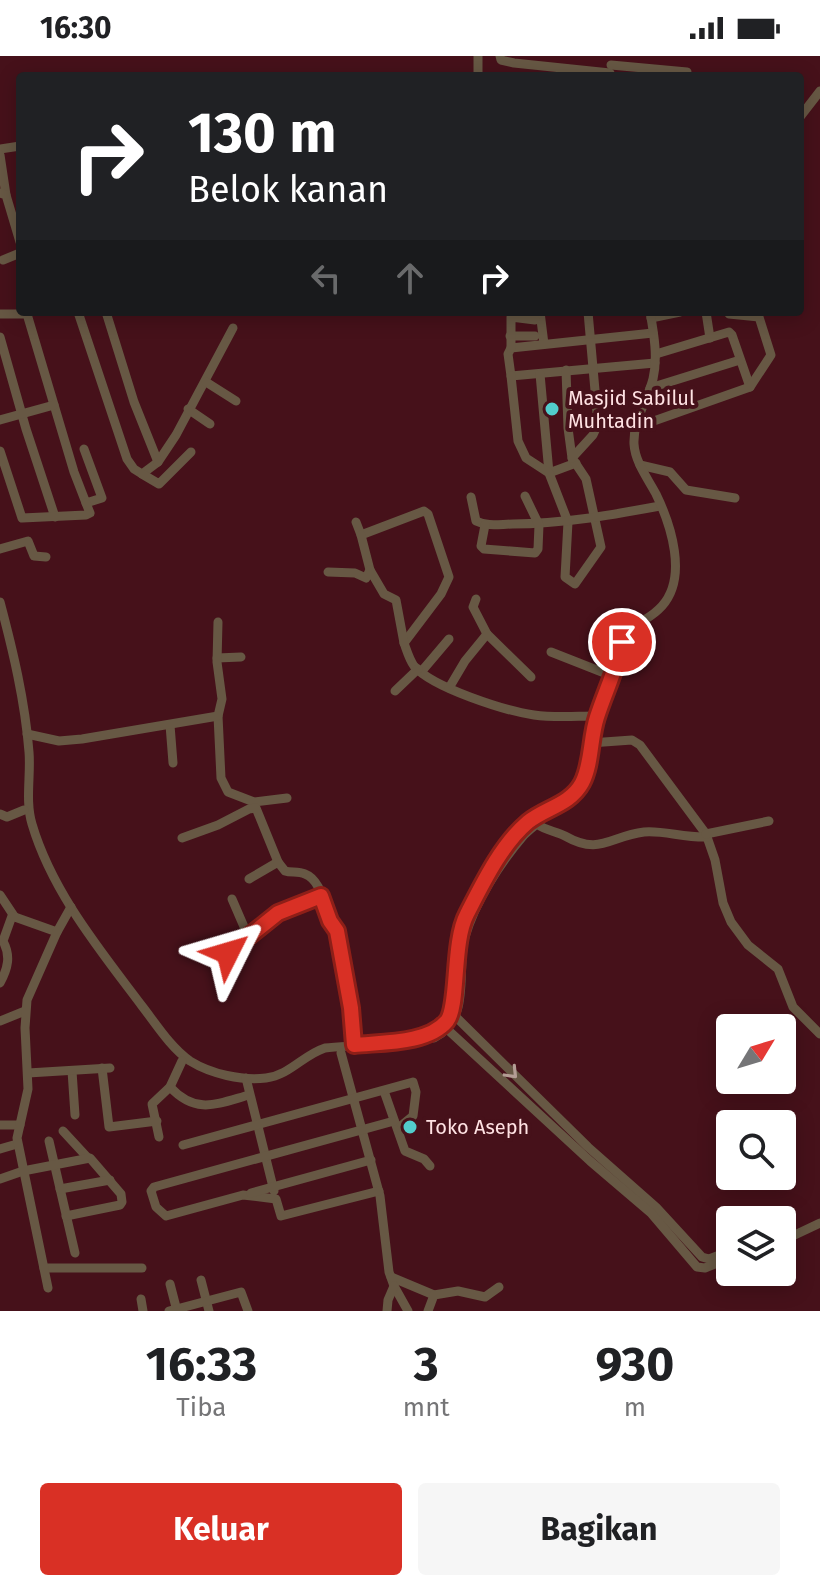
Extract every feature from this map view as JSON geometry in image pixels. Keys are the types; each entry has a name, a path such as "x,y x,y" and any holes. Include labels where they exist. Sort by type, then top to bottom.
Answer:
{"street":[{"path":"500,56 501,60 514,63 558,61 687,72"},
{"path":"804,112 820,91"},
{"path":"0,152 3,194 16,231"},
{"path":"3,260 16,255"},
{"path":"0,451 20,516 25,519 90,513 74,472 28,316"},
{"path":"79,316 127,459 134,469 159,484 191,452"},
{"path":"107,316 134,402 158,462"},
{"path":"544,344 538,316 511,317 511,348 508,354 516,432 523,461 549,473"},
{"path":"549,473 574,461 596,429 588,316"},
{"path":"0,602 15,659 27,734 31,823 69,909 182,1054 211,1071 246,1081 289,1071 313,1052 417,1037 436,1030 447,1021 452,1010 456,952 463,922 528,823 570,798 582,783 597,716 626,629 652,615 671,591 674,557 669,526 635,453 636,423 650,388 656,358 651,316"},
{"path":"707,316 710,338"},
{"path":"726,333 729,316"},
{"path":"636,423 651,422 746,391 769,359 770,347 759,317 752,316"},
{"path":"142,474 158,462 206,382 233,328"},
{"path":"511,348 653,333"},
{"path":"511,376 656,358 726,333 732,335 750,387"},
{"path":"510,336 535,336"},
{"path":"0,337 21,414 55,517"},
{"path":"650,388 740,360"},
{"path":"540,374 549,473 568,522 565,577 575,584 600,550 596,517 586,479 574,461 566,370"},
{"path":"206,382 236,401"},
{"path":"0,420 54,405"},
{"path":"188,409 210,424"},
{"path":"84,449 102,498 86,503"},
{"path":"640,465 670,472 686,490 735,498"},
{"path":"485,525 481,546 484,549 533,553 538,549 539,525 525,496"},
{"path":"471,497 476,521 485,525 568,522 660,506"},
{"path":"361,535 424,511 428,514 449,577 441,594 404,643"},
{"path":"356,522 370,570 384,594 396,600 409,659 420,671 449,688 526,714 597,716"},
{"path":"0,549 28,541 34,556 46,557"},
{"path":"328,572 351,573 366,578 370,570"},
{"path":"476,599 473,607 487,634 531,677"},
{"path":"0,622 23,733 24,810 31,836 69,909 155,1030 182,1061 210,1075 246,1081 281,1080 317,1057 418,1042 448,1030 457,1018 464,940 478,906 501,862 551,809"},
{"path":"218,622 217,658 222,699 218,716 221,778 228,792 254,802 287,798"},
{"path":"449,688 487,634"},
{"path":"395,691 420,671 449,639"},
{"path":"551,652 612,676"},
{"path":"217,658 241,657"},
{"path":"27,734 68,741 218,716"},
{"path":"170,725 173,763"},
{"path":"590,743 637,742 706,835 715,860 719,892 731,922 748,945 778,969 793,1007 820,1034"},
{"path":"182,838 256,808 278,862 285,871 300,872 312,878 337,931 351,1008 354,1045"},
{"path":"1,817 24,810"},
{"path":"537,824 547,831 591,846 609,844 645,832 686,838 769,821"},
{"path":"249,879 278,862"},
{"path":"0,895 14,916 57,932"},
{"path":"216,949 228,953 278,913 321,896"},
{"path":"232,899 248,936"},
{"path":"48,1288 17,1144 27,1101 25,1011 29,993 69,909"},
{"path":"0,983 8,964 3,941 14,916"},
{"path":"0,1021 25,1011"},
{"path":"457,1018 704,1258 716,1256"},
{"path":"448,1030 590,1161 653,1210 697,1267 716,1264"},
{"path":"341,1053 379,1191 393,1282 408,1311"},
{"path":"159,1137 153,1102 170,1087 182,1061"},
{"path":"28,1073 106,1068 109,1127 157,1121"},
{"path":"72,1071 75,1115"},
{"path":"246,1081 279,1214 282,1216 379,1191"},
{"path":"183,1145 414,1083 413,1116 398,1123 264,1156 154,1187 151,1191 156,1207 166,1216 371,1160"},
{"path":"170,1087 177,1095 201,1106 249,1095"},
{"path":"384,1091 398,1123 405,1151 424,1159 430,1166"},
{"path":"0,1125 20,1125"},
{"path":"63,1131 94,1161 123,1197 120,1205 66,1216"},
{"path":"49,1141 75,1253"},
{"path":"0,1149 17,1144"},
{"path":"0,1179 87,1157"},
{"path":"60,1189 110,1180"},
{"path":"243,1195 276,1199"},
{"path":"796,1236 820,1223"},
{"path":"44,1268 142,1268"},
{"path":"201,1280 209,1311"},
{"path":"393,1282 434,1295 458,1291 485,1297 499,1287"},
{"path":"387,1311 393,1282"},
{"path":"170,1284 174,1310 241,1292 247,1311"},
{"path":"428,1311 434,1295"},
{"path":"141,1299 143,1311"}],"place":[{"name":"Masjid Sabilul Muhtadin","path":"552,409"},
{"name":"Toko Aseph","path":"410,1127"}],"route":[{"path":"228,953 278,913 321,896 337,931 351,1008 354,1045 417,1037 442,1026 451,1016 456,952 463,922 508,844 536,816 570,798 582,783 597,716 622,642"}]}
